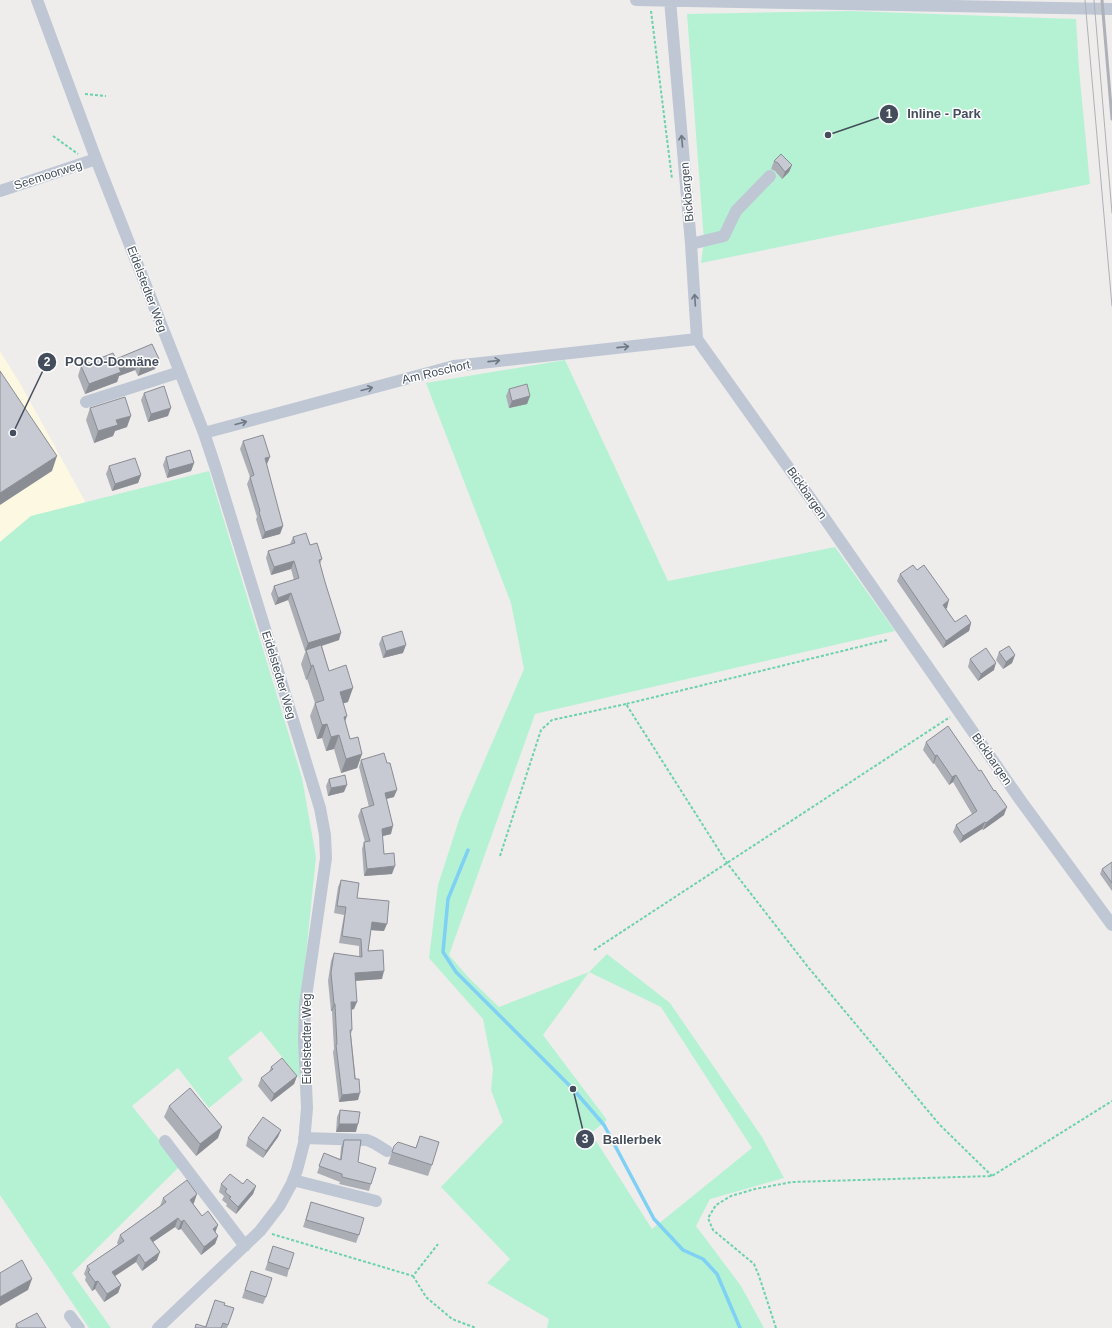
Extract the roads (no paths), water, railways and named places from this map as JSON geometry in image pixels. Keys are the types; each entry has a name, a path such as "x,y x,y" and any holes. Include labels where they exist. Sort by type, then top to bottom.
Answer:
{"street":[{"name":"Eidelstedter Weg","path":"37,0 72,93 92,160 204,433 320,808 325,835 326,858 305,1004 304,1039 307,1108 301,1156 293,1180 277,1209 260,1231 158,1328"},
{"path":"636,0 1112,10"},
{"name":"Bickbargen","path":"670,1 691,244 697,339 1022,801 1112,925"},
{"name":"Seemoorweg","path":"0,191 92,160"},
{"path":"691,244 724,236 736,211 770,176"},
{"name":"Am Roschort","path":"204,433 454,366 697,339"},
{"path":"86,402 180,372"},
{"path":"304,1138 366,1140 387,1151"},
{"path":"165,1141 245,1246"},
{"path":"293,1180 376,1201"},
{"path":"70,1316 79,1328"}],"waterway":[{"path":"468,850 448,899 443,952 456,972 573,1089 604,1125 654,1219 683,1250 703,1259 717,1274 740,1328"}],"tram line":[{"path":"1085,0 1112,306"},
{"path":"1094,0 1112,213"}],"railway":[{"path":"1102,0 1112,119"}],"place":[{"name":"Inline - Park","path":"828,135"},
{"name":"POCO-Domäne","path":"13,433"},
{"name":"Ballerbek","path":"573,1089"}]}
